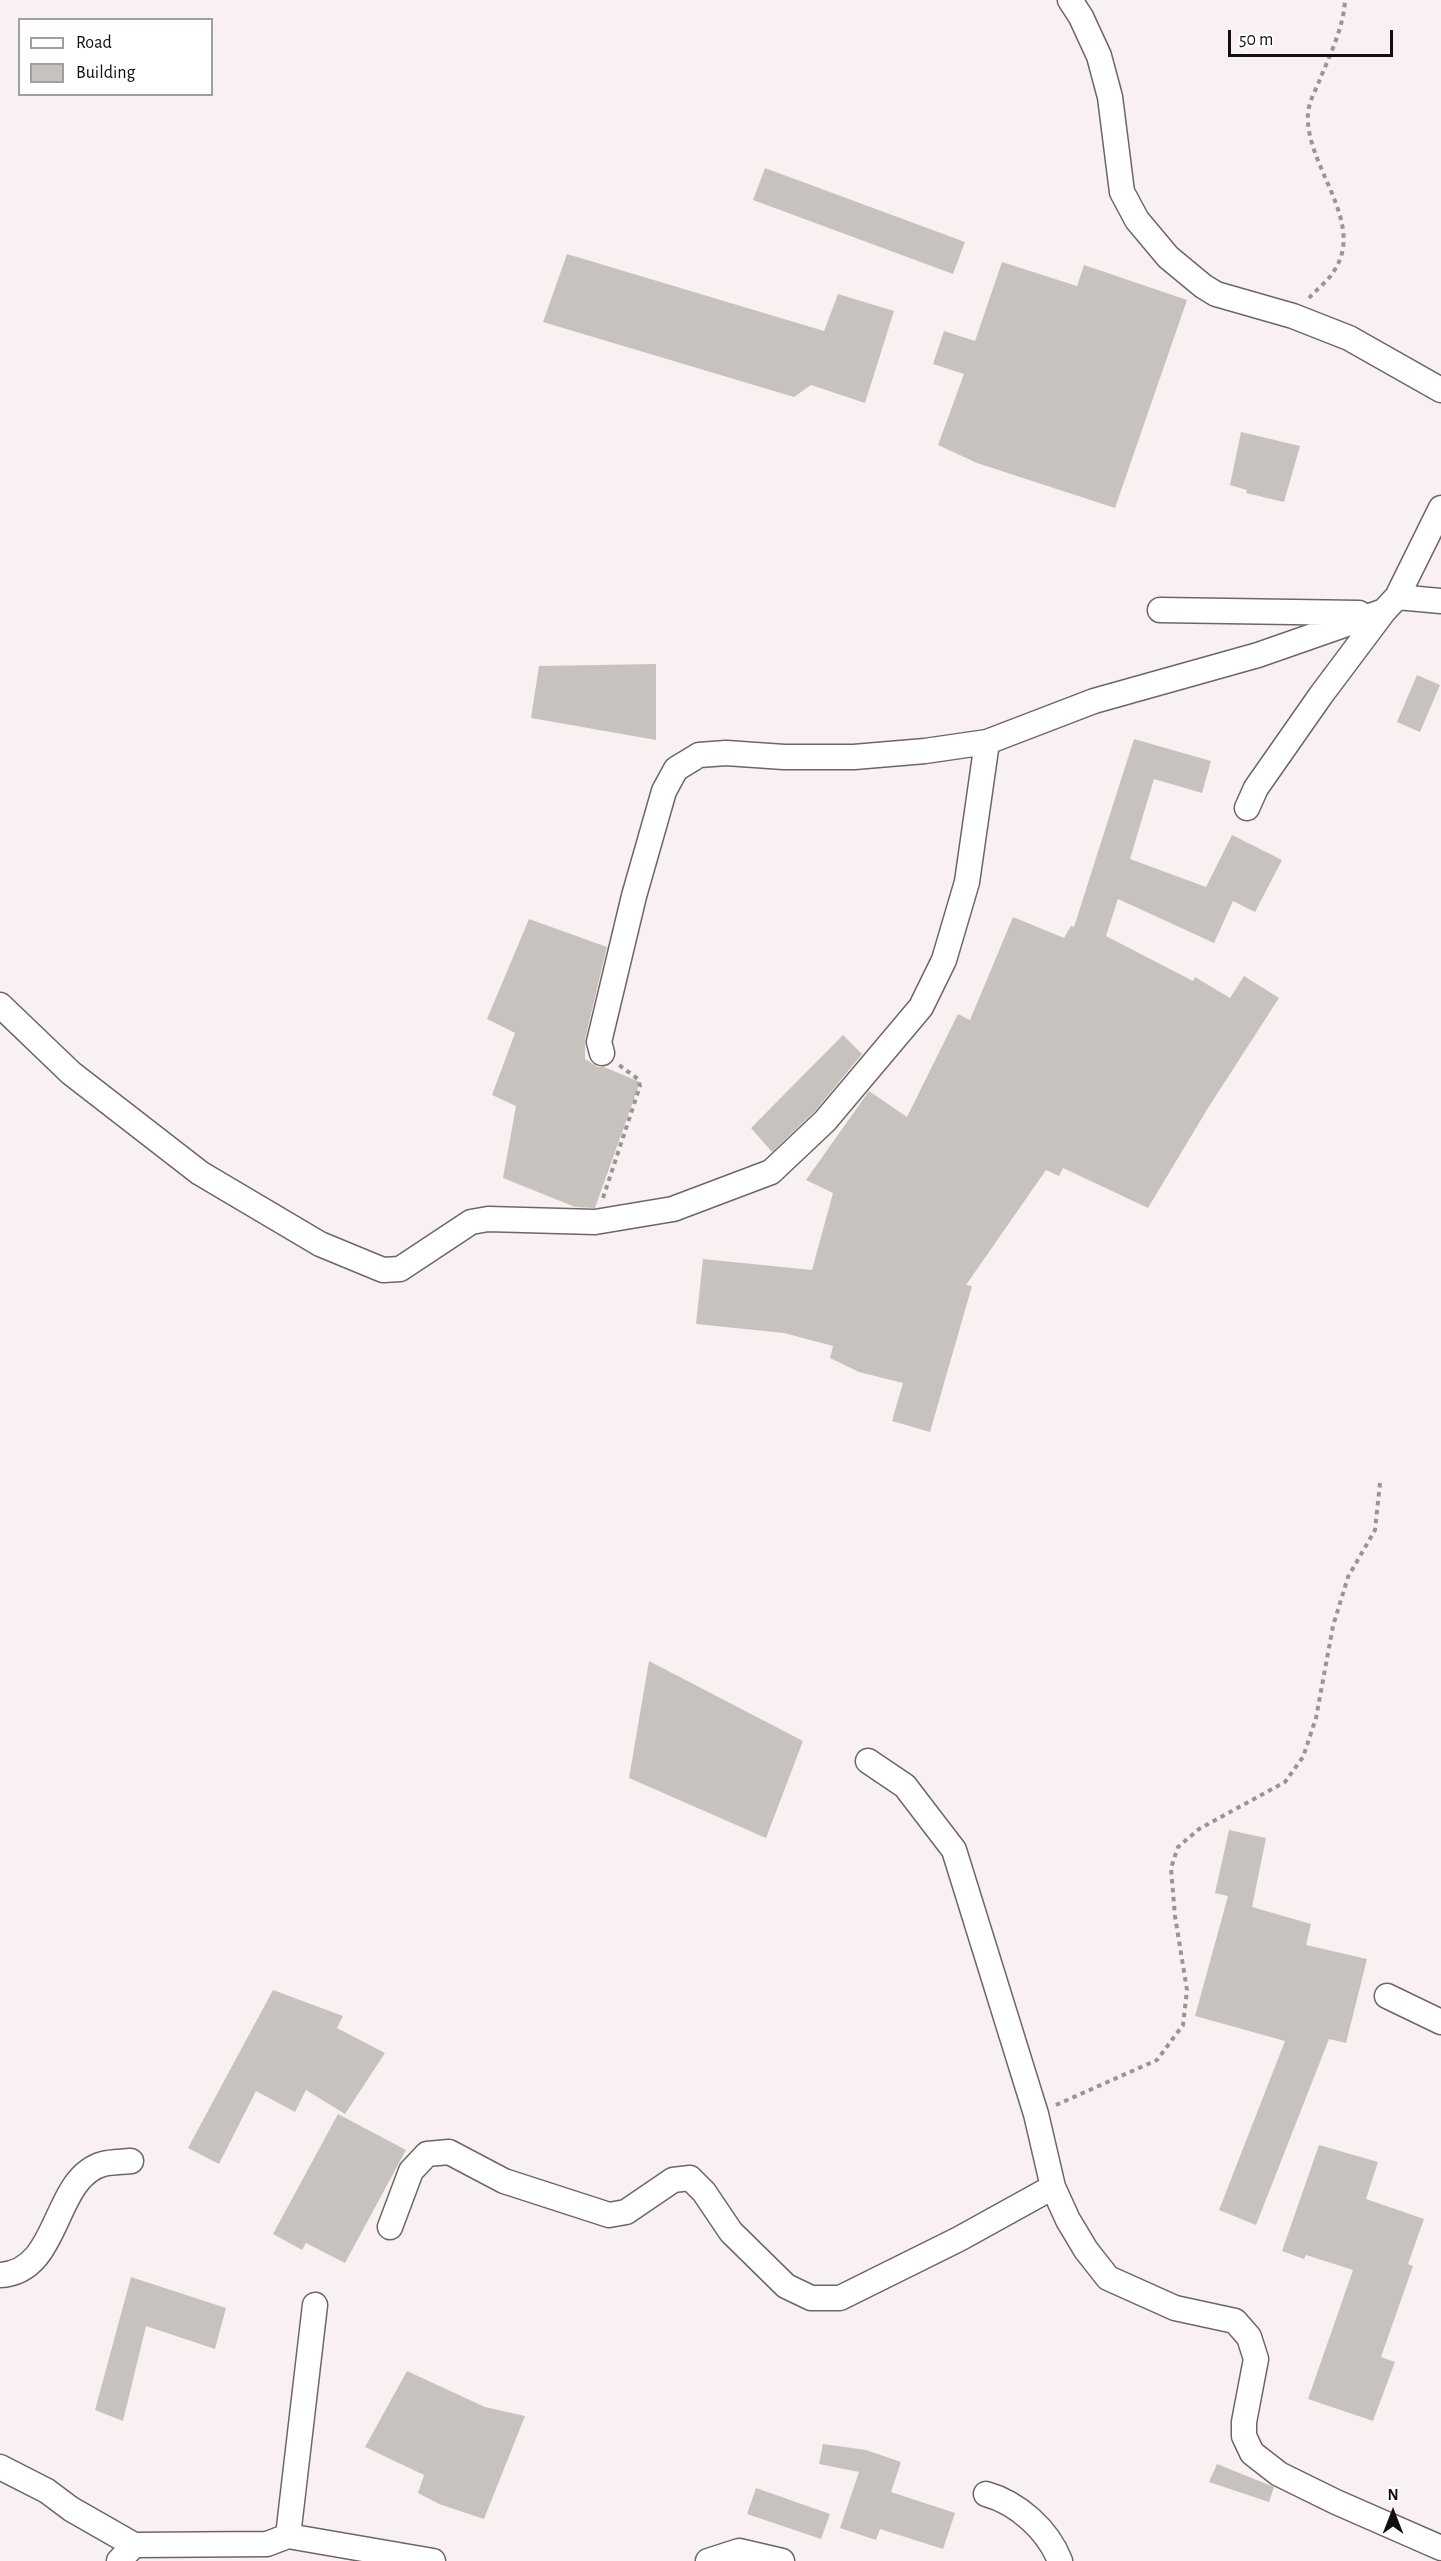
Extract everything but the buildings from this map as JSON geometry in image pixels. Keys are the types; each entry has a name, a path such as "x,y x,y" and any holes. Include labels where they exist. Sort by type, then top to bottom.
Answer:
{"street":[{"path":"1080,6 1099,56 1110,97 1122,192 1137,220 1168,256 1216,294 1293,316 1349,338 1441,390"},
{"path":"1247,808 1256,788 1386,607 1441,508"},
{"path":"1160,610 1386,607 1441,601"},
{"path":"602,1053 599,1042 634,896 664,791 676,769 699,755 726,753 784,757 855,757 925,751 987,742 1094,700 1258,655 1386,607"},
{"path":"0,1005 70,1073 200,1173 320,1244 383,1270 400,1269 471,1222 488,1219 595,1222 673,1209 771,1172 825,1121 921,1007 944,960 967,882 987,742"},
{"path":"868,1761 905,1786 954,1850 1036,2114 1053,2187 1068,2220 1086,2250 1108,2278 1175,2308 1235,2321 1249,2337 1256,2359 1244,2422 1244,2436 1252,2453 1279,2474 1326,2498 1441,2548"},
{"path":"1387,1996 1441,2022"},
{"path":"390,2227 411,2171 427,2154 449,2152 504,2181 609,2215 626,2212 673,2180 690,2178 704,2192 731,2232 786,2286 811,2298 840,2298 959,2239 1053,2187"},
{"path":"0,2276 23,2269 34,2258 48,2240 78,2180 101,2164 131,2161"},
{"path":"288,2536 315,2305"},
{"path":"0,2468 47,2491 126,2553 267,2544 288,2536 433,2561"},
{"path":"986,2494 997,2497 1029,2517 1045,2536 1060,2561"},
{"path":"708,2561 739,2551 782,2561"}],"path":[{"path":"1293,316 1335,270 1345,239 1340,213 1314,150 1308,114 1333,48 1345,0"},
{"path":"595,1222 640,1086 638,1079 602,1053"},
{"path":"1036,2114 1157,2060 1183,2025 1187,1990 1175,1916 1171,1868 1178,1847 1199,1829 1285,1782 1303,1757 1316,1718 1333,1626 1348,1577 1375,1530 1380,1483"}]}
